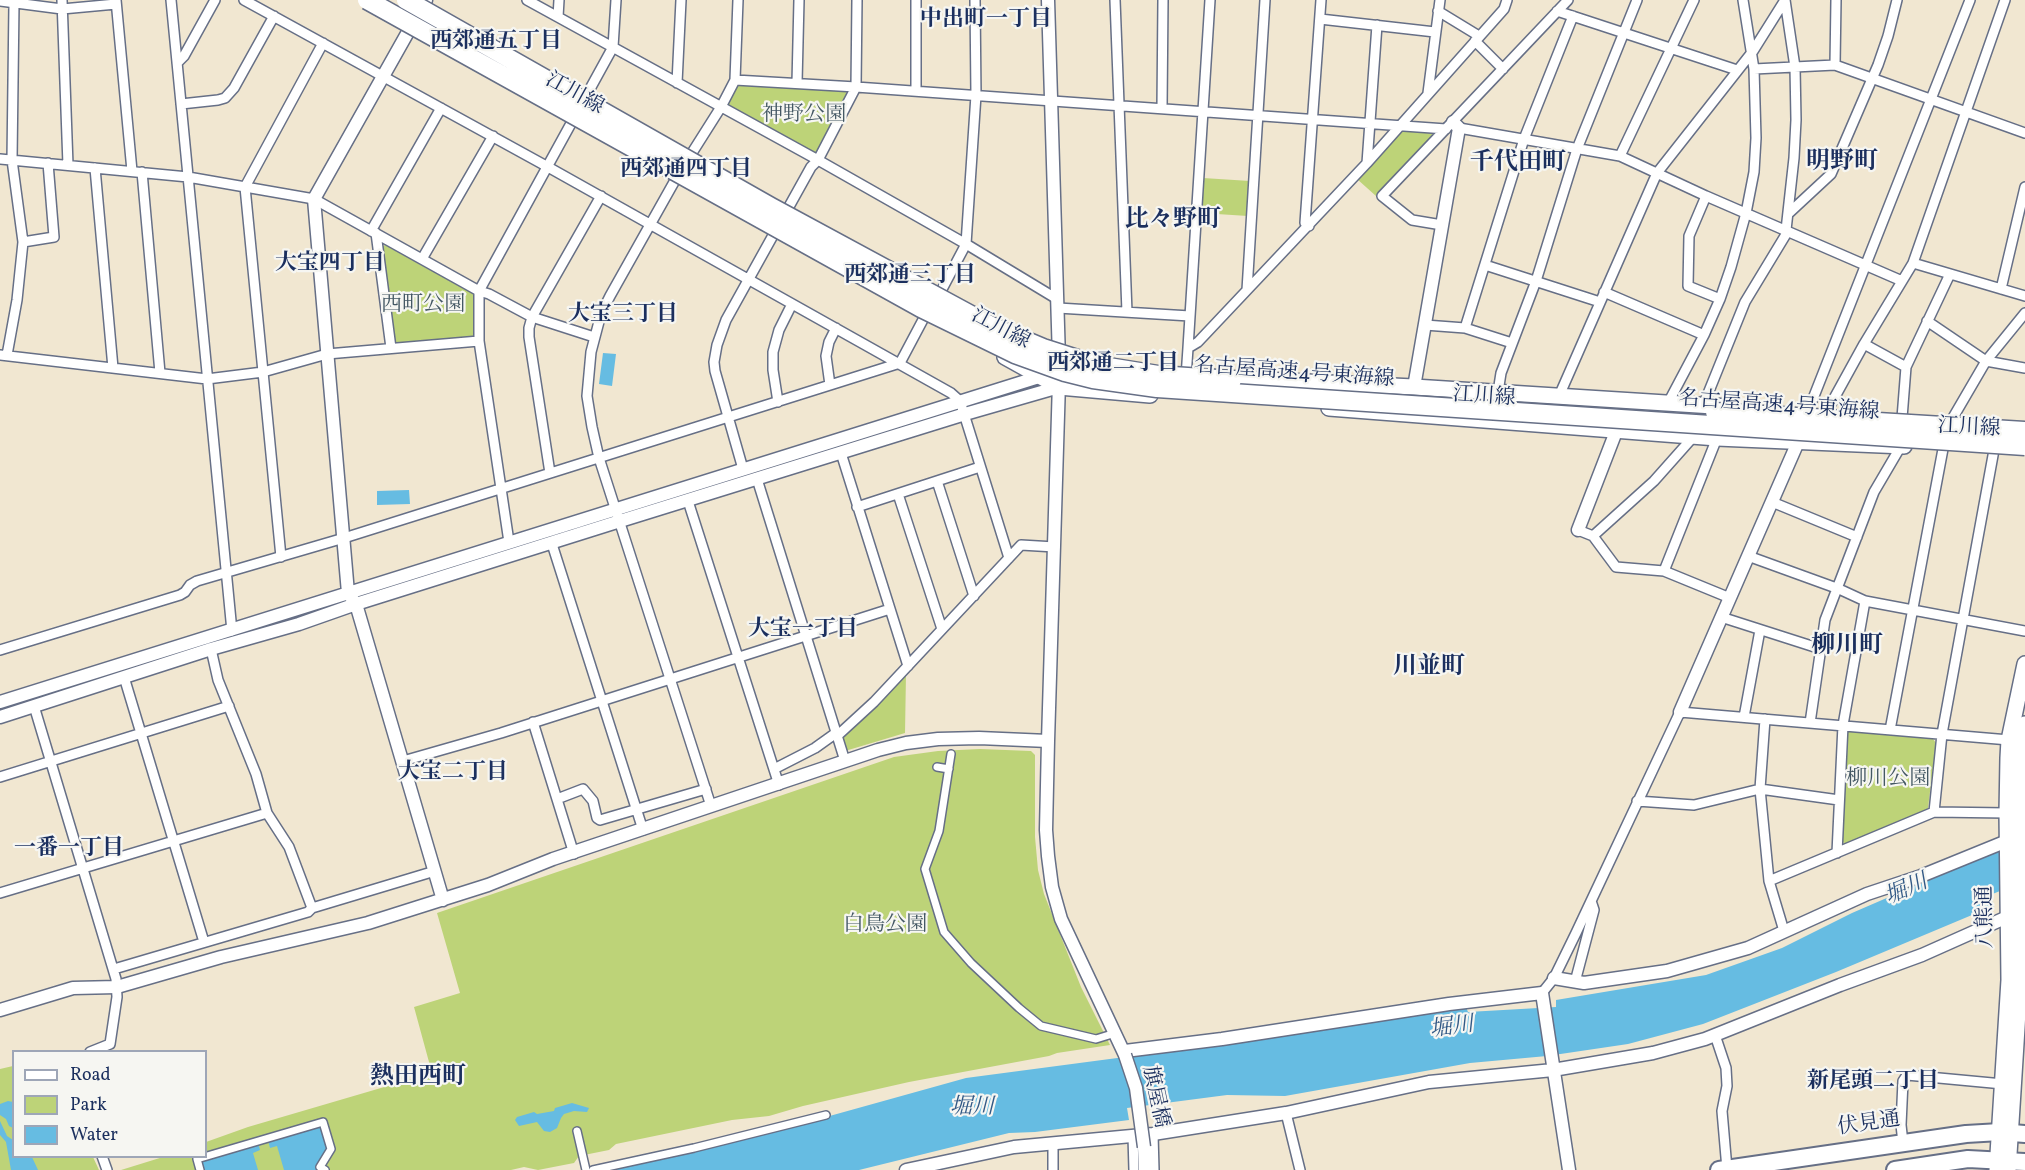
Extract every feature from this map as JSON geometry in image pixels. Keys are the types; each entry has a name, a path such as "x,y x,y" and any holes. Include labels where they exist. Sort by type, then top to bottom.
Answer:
{"highway":[{"name":"名古屋高速4号東海線","path":"366,0 921,308 1015,354 1074,374 1157,388 2025,446"},
{"path":"386,0 558,98 718,185 730,183"},
{"name":"名古屋高速4号東海線","path":"418,1 730,183 974,318 1042,348 1096,365 1158,375 1350,389 2025,431"},
{"name":"伏見通","path":"1723,1169 1966,1134 2012,1133"},
{"path":"1895,1170 1968,1159 2007,1165"}],"main road":[{"name":"江川線","path":"356,0 1059,387 1717,438 2025,453"},
{"name":"江川線","path":"418,1 1059,365 1186,377 1414,387 2025,426"},
{"name":"八熊通","path":"2016,840 2007,813 2009,740 2025,664"},
{"name":"八熊通","path":"2007,1165 2021,1047 2023,980 2018,912 2014,894 2025,724"},
{"name":"八熊通","path":"2012,1133 2002,1084 2009,980 2018,912"}],"street":[{"path":"0,0 14,3 62,4 116,2 160,373"},
{"path":"171,0 232,631"},
{"path":"177,63 184,56 215,0"},
{"path":"244,0 601,196 951,393 960,401 1009,558"},
{"path":"527,0 966,244 1058,303 1127,312 1190,316"},
{"path":"558,17 559,0"},
{"path":"509,542 479,341 478,291 587,98 613,47 616,0"},
{"path":"677,83 681,0"},
{"path":"690,156 735,80 738,0"},
{"path":"797,83 799,0"},
{"path":"743,469 715,371 715,353 723,326 811,167 818,160 856,87 857,0"},
{"path":"916,0 916,91"},
{"path":"939,295 966,244 976,95 975,0"},
{"name":"旗屋橋","path":"1048,0 1059,387 1046,830 1052,887 1061,919 1125,1053 1136,1088 1145,1170"},
{"path":"1115,0 1127,312"},
{"path":"1162,108 1163,0"},
{"path":"1186,377 1210,0"},
{"path":"1247,290 1265,0"},
{"path":"1310,226 1305,223 1321,0"},
{"path":"1428,94 1440,0"},
{"path":"1188,348 1198,342 1310,226 1504,9 1507,0"},
{"path":"1442,225 1412,220 1382,196 1453,126 1568,0"},
{"path":"1498,393 1501,373 1536,282 1577,149 1637,0"},
{"path":"1620,156 1694,0"},
{"path":"1668,404 1720,299 1746,213 1754,172 1756,138 1753,51 1743,0"},
{"path":"1559,396 1657,174 1753,51 1785,0"},
{"path":"1703,406 1745,302 1787,231 1796,120 1795,67 1785,0"},
{"path":"1835,64 1836,0"},
{"path":"1789,213 1832,174 1888,36 1897,0"},
{"path":"1569,1170 1543,995 1554,978 1680,712 1798,442 1970,0"},
{"path":"1826,413 1913,263 2005,0"},
{"path":"418,1 408,29 314,199 348,592 356,604 443,900"},
{"path":"14,3 12,160 23,242 17,300 3,355 207,379 263,372 327,354 479,341"},
{"path":"62,4 68,165"},
{"path":"1438,11 1477,39 1503,69"},
{"path":"1557,11 1737,70"},
{"path":"181,104 225,98 234,88 274,16"},
{"path":"1465,328 1524,139 1573,16"},
{"path":"1320,19 1435,32"},
{"path":"1367,163 1377,26"},
{"path":"281,557 244,187 324,43"},
{"path":"1754,69 1835,64 2025,133"},
{"path":"735,80 1400,125 1453,126 1620,156 1902,281"},
{"path":"391,348 373,232 441,108"},
{"path":"1414,387 1442,225 1453,126"},
{"path":"422,259 493,136"},
{"path":"0,159 188,177 314,199 478,291 489,294 532,317 594,337"},
{"path":"23,242 54,237 48,163"},
{"path":"95,168 113,368"},
{"path":"678,176 601,314 589,364 587,396 599,458 711,806"},
{"path":"2001,289 2025,187"},
{"path":"550,473 529,337 532,317 601,196"},
{"path":"1706,196 1689,236 1688,285 1720,299"},
{"path":"1913,263 2025,296"},
{"path":"1485,265 1600,302"},
{"path":"1902,418 1906,367 1950,274"},
{"path":"1604,292 1704,335"},
{"path":"778,402 773,352 779,330 792,303"},
{"path":"1951,422 1986,361 2025,313"},
{"path":"0,651 180,595 194,582 502,489 900,363 926,314"},
{"path":"1927,321 1986,361 2025,368"},
{"path":"1425,325 1465,328 1512,342"},
{"path":"830,385 826,356 829,342 836,328"},
{"path":"1864,344 1906,367"},
{"path":"0,717 552,544 618,516 743,469 1042,376 1059,365"},
{"path":"0,702 232,631 509,542 688,501 964,414 1059,387"},
{"path":"1617,429 1578,530 1593,536 1616,567 1664,571 1730,598"},
{"path":"1593,536 1654,481 1694,436"},
{"path":"1664,571 1717,438"},
{"path":"1810,723 1825,620 1839,589 1874,492 1901,446"},
{"path":"1890,730 1943,449"},
{"path":"1934,812 1942,734 1994,450"},
{"path":"841,453 908,666"},
{"path":"857,507 980,467"},
{"path":"757,479 845,761"},
{"path":"937,481 974,596"},
{"path":"898,494 942,629"},
{"path":"688,501 778,785"},
{"path":"1772,502 1857,537"},
{"path":"552,544 644,830"},
{"path":"774,769 837,734 874,702 1021,545 1055,547"},
{"path":"1749,556 1865,601 2025,631"},
{"path":"1837,852 1843,725 1865,601"},
{"path":"403,761 890,609"},
{"path":"1721,617 1821,649"},
{"path":"1744,717 1760,630"},
{"path":"211,649 218,680 256,774 267,813 289,847 312,908"},
{"path":"124,677 204,942"},
{"path":"34,706 114,969 117,987 110,1044 95,1050"},
{"path":"0,777 229,706"},
{"path":"1680,712 2009,740"},
{"path":"1765,719 1760,789 1770,881 1784,931"},
{"path":"533,722 574,854"},
{"path":"0,1010 73,988 117,987 221,957 368,923 488,885 544,862 574,854 887,748 932,740 979,738 1048,741"},
{"path":"951,754 939,831 925,869 944,932 971,963 1041,1026 1096,1039 1109,1035"},
{"path":"937,768 949,769"},
{"path":"557,799 584,789 593,801 597,818 600,820 706,789"},
{"path":"1637,801 1694,805 1760,789 1839,800"},
{"path":"1770,881 1934,812 2007,813"},
{"path":"0,893 267,813"},
{"path":"1554,978 1584,983 1667,971 1748,948 1868,894 2016,840"},
{"path":"114,969 308,912 312,908 435,871"},
{"path":"1575,982 1594,910 1591,901"},
{"path":"910,1170 992,1151 1153,1134 1286,1113 1429,1082 1653,1053 1685,1046 1922,955 2018,912"},
{"path":"1125,1053 1438,1006 1543,995"},
{"path":"1715,1035 1726,1068 1727,1086 1722,1111 1723,1169"},
{"path":"1903,1143 1901,1125 1906,1075 2002,1084"},
{"path":"1286,1113 1300,1170"},
{"path":"592,1170 694,1148 826,1115"},
{"path":"207,1156 323,1122 331,1149 320,1167 325,1170"},
{"path":"577,1131 586,1170"},
{"path":"1153,1134 1154,1170"},
{"path":"592,1170 593,1166 727,1136"},
{"path":"1133,1136 1134,1170"},
{"path":"1053,1143 1053,1170"}],"green space":[{"name":"神野公園","path":"738,85 845,91 848,94 817,152 813,153 729,108 728,103"},
{"path":"1404,128 1431,131 1434,138 1376,196 1357,179"},
{"path":"1203,178 1250,181 1248,216 1201,213"},
{"name":"西町公園","path":"385,245 475,295 475,337 397,343 394,341 381,247"},
{"path":"906,674 905,733 845,751 841,736"},
{"name":"柳川公園","path":"1849,731 1933,739 1936,743 1926,811 1847,844 1842,842 1846,734"},
{"name":"白鳥公園","path":"980,749 1031,751 1035,755 1035,837 1038,870 1044,894 1081,987 1110,1045 909,1082 769,1116 732,1120 616,1144 609,1150 579,1156 574,1163 538,1170 524,1167 511,1170 121,1170 160,1158 207,1158 207,1142 248,1127 432,1073 414,1007 460,993 437,913 894,757 938,751"},
{"path":"12,1066 12,1158 93,1158 99,1170 0,1170 0,1069"}],"water":[{"path":"603,353 616,354 612,386 599,384"},
{"path":"409,490 410,504 377,505 377,491"},
{"name":"堀川","path":"2025,844 2025,881 1990,895 1994,907 1703,1024 1628,1044 1547,1056 1470,1063 1285,1096 1227,1095 1127,1108 1129,1120 1035,1132 1009,1133 859,1170 605,1170 826,1117 966,1078 1140,1055 1375,1017 1466,1007 1468,1012 1556,1007 1556,1000 1706,975 1782,948 1852,913 1919,884 1989,855"},
{"path":"12,1102 12,1128 0,1115 0,1104"},
{"path":"572,1103 589,1108 587,1112 574,1111 564,1114 557,1128 550,1132 544,1131 537,1122 519,1126 515,1120 517,1117 534,1112 537,1114 554,1111 555,1108"},
{"path":"0,1121 7,1136 12,1139 12,1158 32,1158 38,1170 11,1170 6,1142 0,1135"},
{"path":"322,1124 329,1148 322,1170 284,1170 277,1146 270,1148 268,1140"},
{"path":"258,1142 260,1150 253,1153 258,1170 203,1170 200,1160"}],"district":[{"name":"中出町一丁目","path":"986,21"},
{"name":"西郊通五丁目","path":"496,43"},
{"name":"明野町","path":"1842,164"},
{"name":"千代田町","path":"1518,165"},
{"name":"西郊通四丁目","path":"686,171"},
{"name":"比々野町","path":"1173,222"},
{"name":"大宝四丁目","path":"330,265"},
{"name":"西郊通三丁目","path":"910,277"},
{"name":"大宝三丁目","path":"623,316"},
{"name":"西郊通二丁目","path":"1113,365"},
{"name":"大宝一丁目","path":"803,631"},
{"name":"柳川町","path":"1847,648"},
{"name":"川並町","path":"1429,669"},
{"name":"大宝二丁目","path":"453,774"},
{"name":"一番一丁目","path":"69,850"},
{"name":"熱田西町","path":"418,1079"},
{"name":"新尾頭二丁目","path":"1873,1083"}]}
